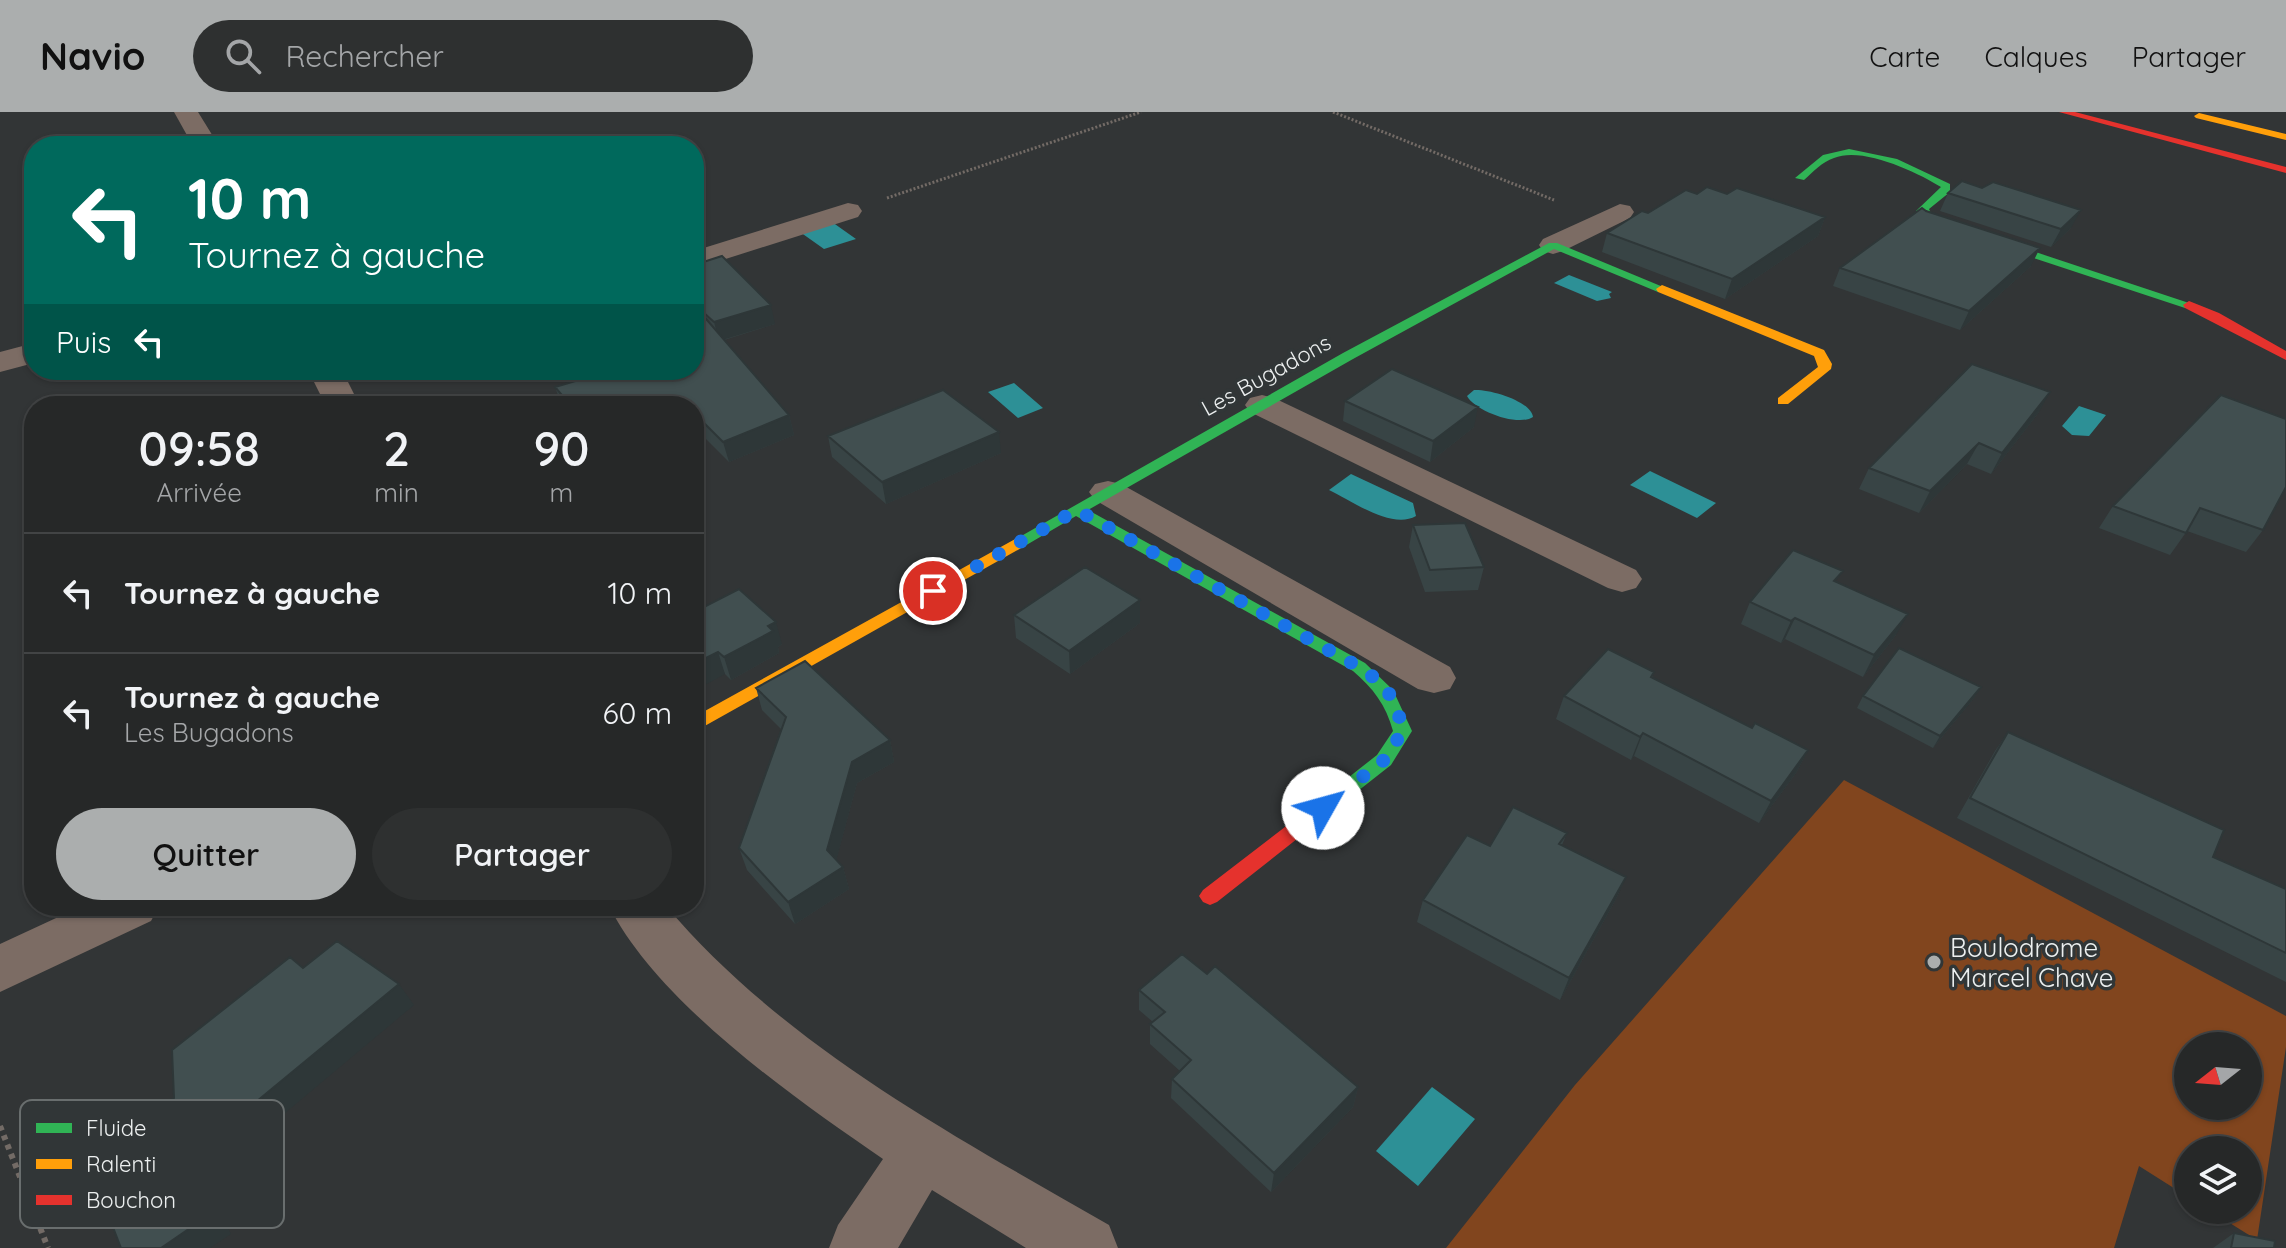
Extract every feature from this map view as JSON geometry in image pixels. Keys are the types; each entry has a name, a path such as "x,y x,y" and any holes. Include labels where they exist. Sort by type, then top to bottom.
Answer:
{"main road":[{"path":"2064,112 2286,170"},
{"path":"2185,112 2286,137"},
{"path":"1800,178 1832,154 1848,151 1933,176 1946,186 1946,190 1922,211 1937,224 2206,311 2259,345 2286,356"},
{"path":"1553,245 1819,353 1825,364 1824,369 1783,401"},
{"name":"Les Bugadons","path":"704,719 1553,245"},
{"path":"1092,501 1359,667 1383,684 1396,705 1403,731 1384,760 1210,896"}],"street":[{"path":"186,112 200,136"},
{"path":"704,257 848,211"},
{"path":"1553,245 1620,212"},
{"path":"0,362 24,356"},
{"path":"1262,405 1622,579"},
{"path":"1092,501 1434,678"},
{"path":"0,969 112,916"},
{"path":"642,916 657,937 736,1013 823,1083 921,1149 1086,1248"},
{"path":"861,1248 895,1198 921,1149"}],"path":[{"path":"848,211 1141,112"},
{"path":"1333,112 1560,202 1581,217 1586,229"},
{"path":"0,1126 20,1177"},
{"path":"40,1228 48,1248"}],"shaded area":[{"name":"Boulodrome Marcel Chave","path":"1844,780 2286,1016 2286,1047 2262,1207 2262,1136 2174,1136 2174,1188 2139,1166 2114,1248 1446,1248 1575,1085"},
{"name":"Boulodrome Marcel Chave","path":"2231,1224 2259,1224 2257,1240"}],"water":[{"path":"832,222 856,239 824,249 800,232"},
{"path":"1569,275 1612,292 1609,294 1611,298 1597,301 1554,283"},
{"path":"1014,383 1043,408 1018,418 988,392"},
{"path":"1474,390 1518,401 1531,411 1533,417 1517,420 1487,412 1467,396"},
{"path":"2079,406 2106,415 2089,436 2072,435 2062,426"},
{"path":"1650,471 1716,503 1697,518 1630,485"},
{"path":"1351,474 1413,503 1416,516 1406,519 1384,517 1329,490"},
{"path":"1432,1087 1475,1119 1418,1186 1376,1151"}],"building":[{"path":"1962,181 1982,188 1993,182 2081,210 2061,229 1948,193"},
{"path":"1707,187 1727,194 1737,188 1825,217 1732,279 1607,233 1642,211 1648,213 1686,190 1697,194"},
{"path":"1922,208 2040,248 1969,311 1840,268"},
{"path":"722,256 771,305 714,322 704,313 704,262"},
{"path":"704,316 789,415 723,442 704,423 704,396 563,396 555,387 579,380 704,380"},
{"path":"1972,364 2050,392 2002,453 1979,443 1930,491 1869,468"},
{"path":"1392,369 1478,407 1433,441 1345,401"},
{"path":"943,390 999,432 882,482 828,436"},
{"path":"2221,395 2286,419 2286,487 2263,530 2200,508 2186,533 2113,506"},
{"path":"1465,523 1484,567 1430,570 1413,525"},
{"path":"1793,550 1843,571 1834,581 1908,614 1874,655 1795,618 1791,621 1750,602"},
{"path":"1085,567 1140,600 1069,651 1014,615"},
{"path":"739,589 776,622 768,626 773,631 724,657 718,652 704,659 704,607"},
{"path":"1899,648 1981,687 1940,736 1863,696"},
{"path":"1608,649 1654,672 1651,677 1752,728 1755,723 1808,750 1771,801 1643,733 1640,737 1564,696"},
{"path":"805,661 890,740 852,762 827,850 843,867 788,902 739,848 786,717 756,688"},
{"path":"2008,732 2224,830 2213,857 2286,889 2286,953 1970,798"},
{"path":"1513,807 1567,833 1559,844 1626,877 1569,978 1423,900 1467,835 1490,846"},
{"path":"337,941 399,984 258,1100 171,1100 174,1098 172,1050 290,957 303,968"},
{"path":"1182,954 1207,974 1215,966 1358,1087 1274,1173 1172,1079 1191,1060 1150,1024 1165,1012 1139,990"},
{"path":"113,1228 190,1228 161,1248 121,1248"},
{"path":"2234,1233 2275,1241 2274,1248 2231,1248"}],"traffic: fast":[{"path":"1800,178 1822,160 1837,153 1878,156 1923,173 1946,186 1946,190 1924,207 1922,211 1929,220 2189,305"},
{"path":"1017,543 1348,356 1553,245 1662,289"},
{"path":"1077,510 1359,667 1381,688 1392,703 1403,731 1384,760 1314,815"}],"traffic: slow":[{"path":"2199,116 2286,137"},
{"path":"1662,289 1819,353 1825,364 1824,369 1783,401"},
{"path":"704,719 1017,543"}],"traffic: jam":[{"path":"2064,112 2286,170"},
{"path":"2189,305 2286,356"},
{"path":"1210,896 1314,815"}],"place":[{"name":"Boulodrome Marcel Chave","path":"1934,962"}],"route":[{"path":"933,591 1077,510 1334,652 1383,684 1396,705 1403,731 1384,760 1323,808"}]}
